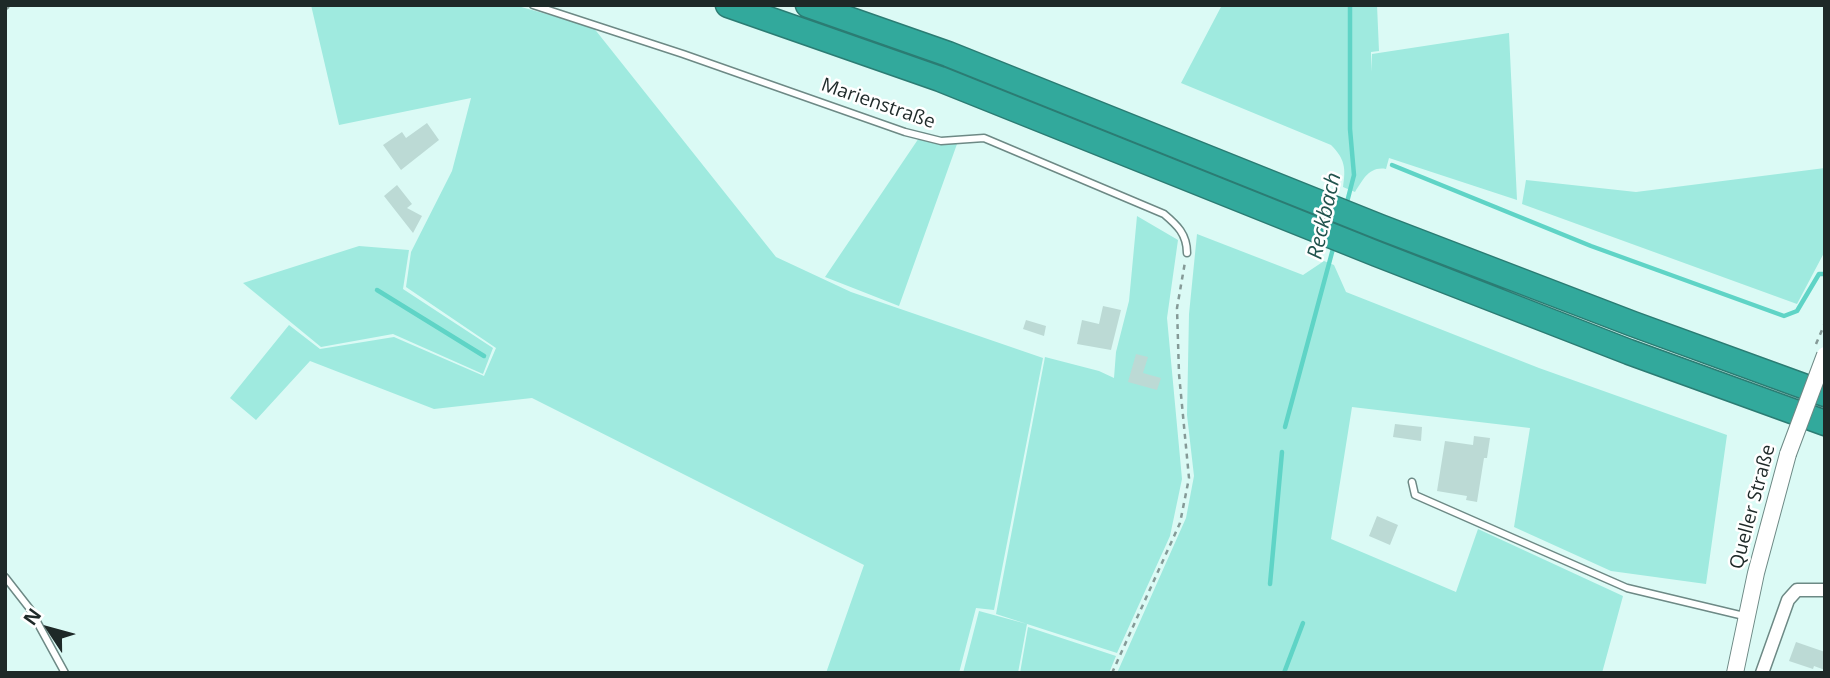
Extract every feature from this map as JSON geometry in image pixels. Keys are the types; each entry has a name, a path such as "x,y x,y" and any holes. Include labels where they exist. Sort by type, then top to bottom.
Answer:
{"highway":[{"path":"728,5 940,79 1629,352 1825,422"},
{"path":"808,5 948,54 1358,218 1620,319 1825,394"}],"street":[{"name":"Queller Straße","path":"1735,673 1746,617 1788,454 1819,353"},
{"path":"1762,673 1788,600 1797,590 1825,590"}],"lane":[{"name":"Marienstraße","path":"533,5 905,132 940,141 984,138 1164,214 1180,227 1187,243 1187,253"},
{"path":"1412,482 1415,495 1430,504 1471,519 1591,574 1627,588 1746,617"},
{"path":"5,577 30,609 65,673"}],"path":[{"path":"5,10 11,5"},
{"path":"1112,673 1180,523 1189,478 1179,374 1177,308 1187,253"},
{"path":"1819,353 1825,323"}],"green space":[{"path":"311,5 514,5 593,27 776,257 851,292 1043,358 994,610 976,608 959,673 826,673 864,565 532,398 434,409 310,361 256,420 230,398 289,325 320,349 394,337 484,376 496,348 406,287 411,252 452,171 471,98 339,125"},
{"path":"1222,5 1377,5 1379,51 1371,52 1371,72 1372,54 1509,33 1517,200 1389,158 1386,169 1371,172 1355,192 1343,187 1343,164 1331,145 1181,83"},
{"path":"923,132 957,144 899,306 825,277"},
{"path":"1825,168 1825,251 1797,304 1522,204 1526,180 1636,192"},
{"path":"1137,216 1178,240 1167,318 1182,479 1170,536 1117,653 996,614 1045,357 1099,371 1114,378 1116,352 1129,301"},
{"path":"1197,234 1303,275 1324,261 1334,265 1346,292 1539,368 1727,435 1706,584 1611,571 1514,527 1530,428 1352,407 1331,539 1456,592 1478,529 1623,596 1602,673 1117,673 1186,518 1194,476 1187,415 1189,314"},
{"path":"359,246 409,250 403,289 493,348 483,374 393,334 321,347 243,283"},
{"path":"979,611 1027,624 1018,673 963,673"},
{"path":"1028,627 1116,656 1109,673 1020,673"}],"building":[{"path":"427,123 439,140 401,170 383,145 402,132 406,138"},
{"path":"397,185 412,204 407,208 422,216 413,233 384,196"},
{"path":"1103,306 1121,310 1111,350 1077,344 1082,320 1099,324"},
{"path":"1026,320 1046,326 1044,336 1023,329"},
{"path":"1136,354 1148,357 1143,373 1161,378 1157,390 1128,382"},
{"path":"1395,424 1422,427 1421,441 1393,437"},
{"path":"1474,436 1490,438 1477,502 1466,500 1467,496 1437,491 1445,441 1473,445"},
{"path":"1377,516 1398,525 1390,545 1369,536"},
{"path":"1796,642 1825,652 1825,670 1789,661"}],"waterway":[{"name":"Reckbach","path":"1346,206 1354,175 1350,129 1350,5"},
{"path":"1392,165 1591,246 1784,316 1797,311 1819,274 1825,274"},
{"name":"Reckbach","path":"1285,427 1334,245"},
{"path":"377,290 484,356"},
{"name":"Reckbach","path":"1270,584 1282,452"},
{"name":"Reckbach","path":"1284,673 1303,623"}]}
